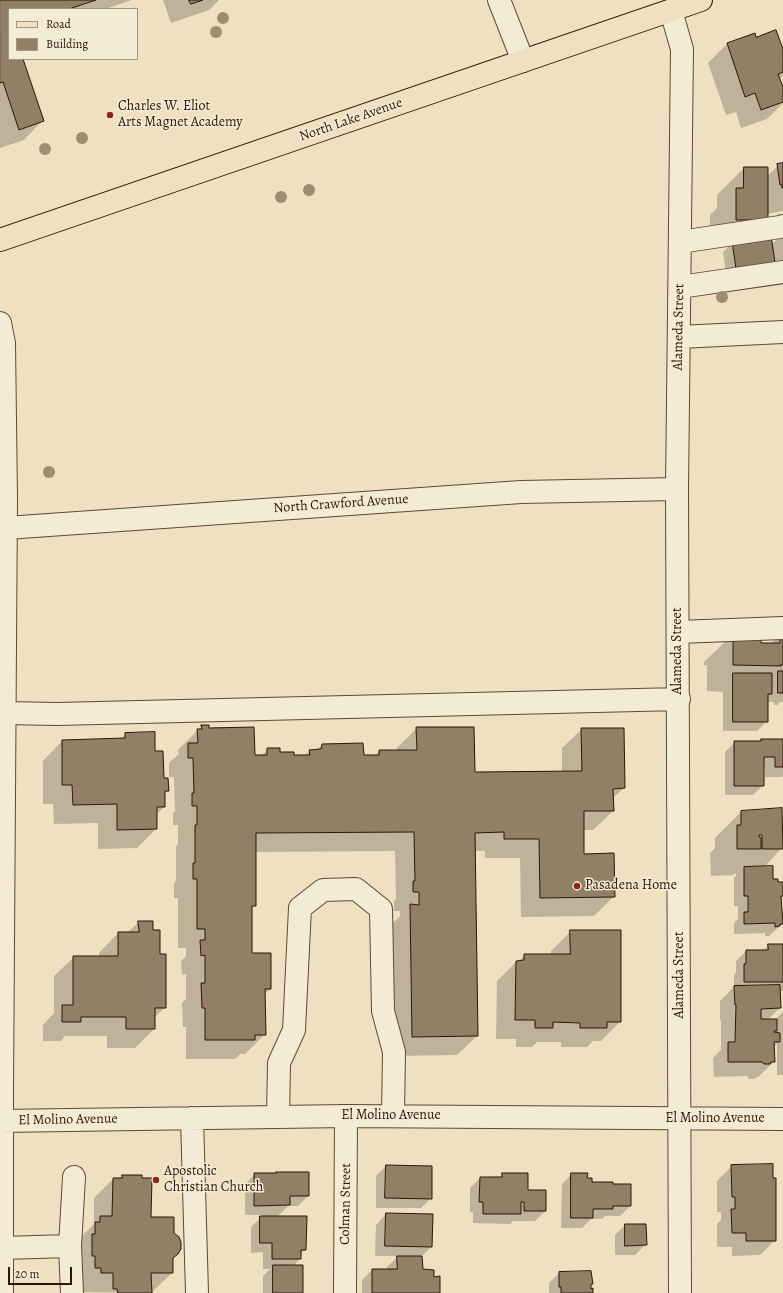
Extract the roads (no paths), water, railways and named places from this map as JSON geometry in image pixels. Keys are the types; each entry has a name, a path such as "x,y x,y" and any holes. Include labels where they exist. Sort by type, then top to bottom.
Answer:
{"main road":[{"name":"North Lake Avenue","path":"0,240 701,0"}],"street":[{"path":"499,0 523,61"},
{"name":"Alameda Street","path":"671,11 682,49 677,489 680,1293"},
{"path":"680,242 783,226"},
{"path":"680,287 783,272"},
{"path":"0,323 4,343 3,498 6,528 3,589 5,713 2,803 2,1293"},
{"path":"679,337 783,332"},
{"name":"North Crawford Avenue","path":"6,528 521,492 677,489"},
{"path":"678,632 783,628"},
{"path":"5,713 57,714 678,699"},
{"path":"278,1117 279,1063 294,1030 300,908 323,890 356,889 381,909 383,1011 394,1052 393,1115"},
{"name":"El Molino Avenue","path":"1,1121 393,1115 783,1119"},
{"name":"Colman Street","path":"345,1293 346,1116"},
{"path":"192,1118 197,1293"},
{"path":"72,1293 70,1246 74,1177"},
{"path":"2,1248 70,1246"}],"place":[{"name":"Charles W. Eliot Arts Magnet Academy","path":"110,115"},
{"name":"Pasadena Home","path":"577,886"},
{"name":"Apostolic Christian Church","path":"156,1180"}]}
